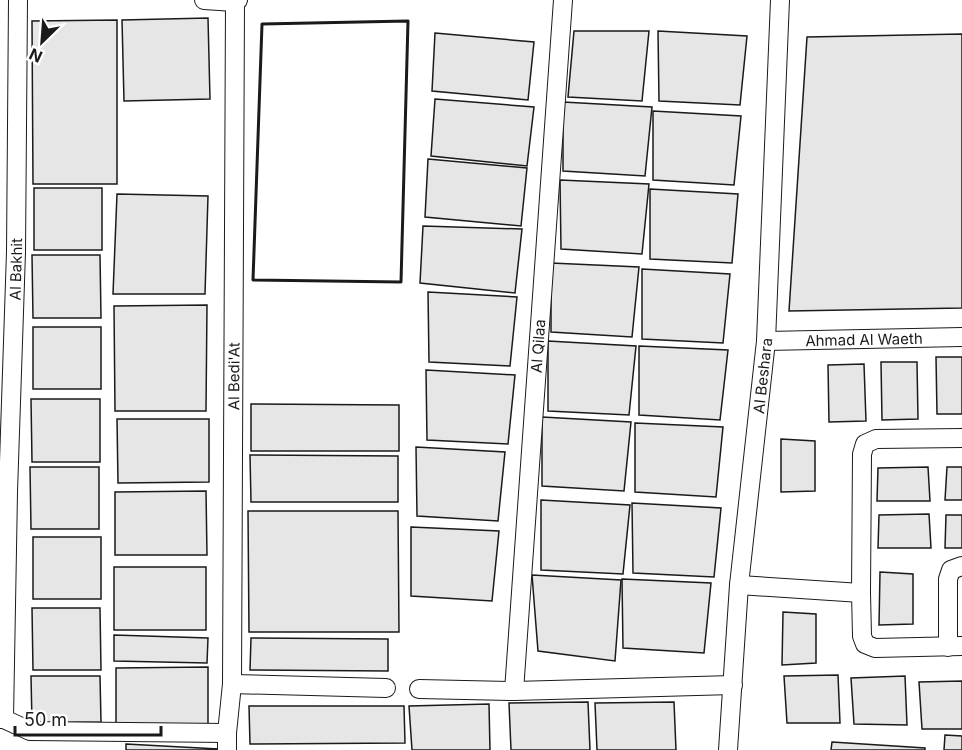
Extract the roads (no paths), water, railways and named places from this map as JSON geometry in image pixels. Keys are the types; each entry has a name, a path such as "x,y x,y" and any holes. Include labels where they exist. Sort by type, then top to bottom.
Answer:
{"street":[{"name":"Al Bakhit","path":"2,719 8,252 18,0"},
{"path":"204,0 236,1"},
{"name":"Al Qilaa","path":"514,691 563,0"},
{"name":"Al Beshara","path":"728,750 739,585 766,341 780,0"},
{"name":"Al Bedi'At","path":"227,741 232,684 236,1"},
{"name":"Ahmad Al Waeth","path":"766,341 962,337"},
{"path":"962,438 876,440 865,444 862,454 861,593 862,636 865,644 875,648 955,646 948,579 951,570 962,566"},
{"path":"739,585 861,593"},
{"path":"232,684 386,688"},
{"path":"419,689 514,691 733,685"},
{"path":"2,719 30,731 227,741"}]}
